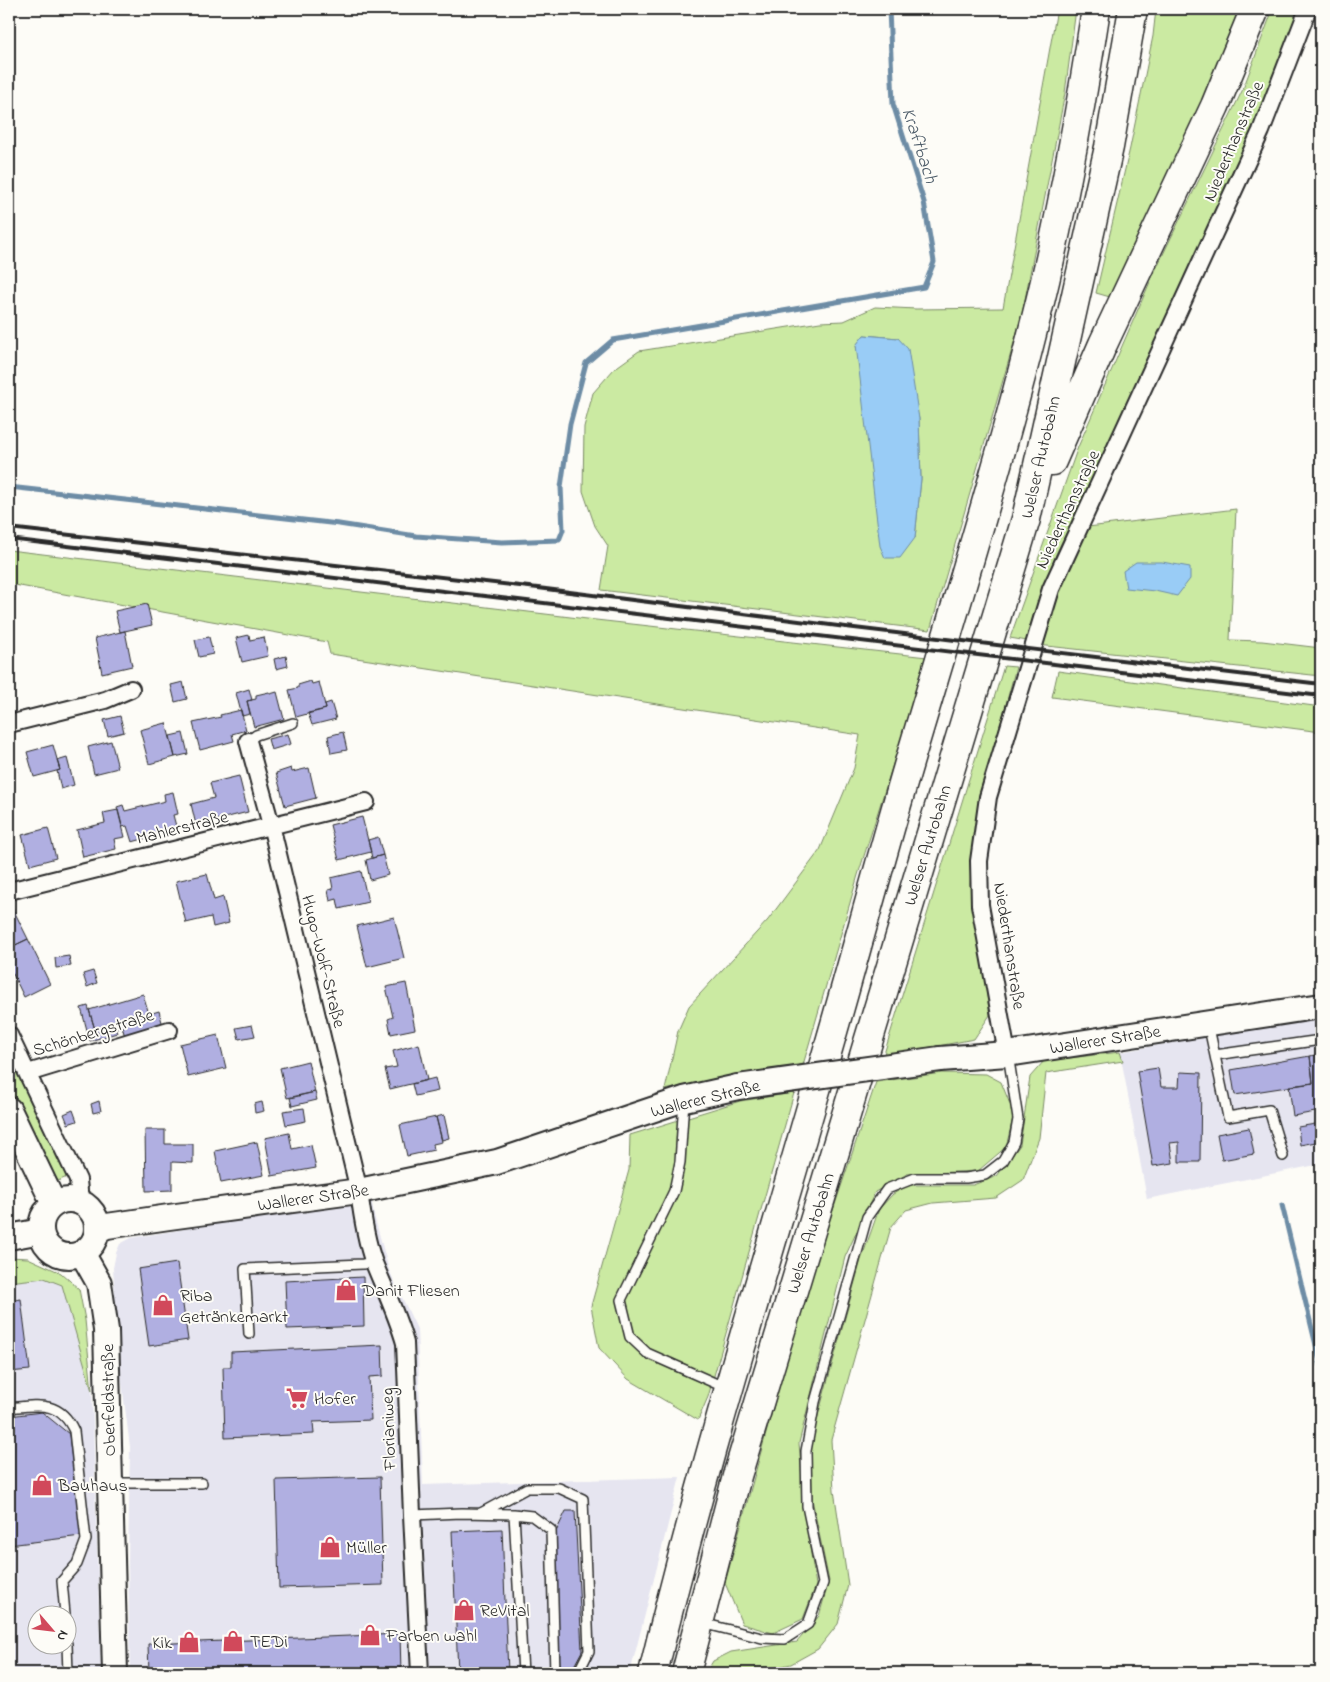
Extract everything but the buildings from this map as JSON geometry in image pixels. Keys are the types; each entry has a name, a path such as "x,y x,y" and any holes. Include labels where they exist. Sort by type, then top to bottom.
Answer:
{"highway":[{"name":"Welser Autobahn","path":"653,1673 728,1388 819,1082 910,758 953,619 1020,382 1045,283 1079,120 1096,9"},
{"name":"Welser Autobahn","path":"686,1673 737,1476 1026,519 1109,148 1133,9"},
{"path":"1026,519 1107,336 1215,106 1256,9"}],"street":[{"name":"Niederthanstraße","path":"1008,1054 980,905 979,861 988,796 1051,589 1261,131 1308,9"},
{"path":"9,724 104,700 131,690"},
{"name":"Hugo-Wolf-Straße","path":"248,741 359,1192"},
{"name":"Mahlerstraße","path":"9,891 366,802"},
{"name":"Wallerer Straße","path":"96,1230 108,1226 160,1218 359,1192 497,1162 684,1100 738,1087 940,1059 1008,1054 1321,1006"},
{"name":"Schönbergstraße","path":"28,1073 169,1030"},
{"path":"9,1035 78,1180 80,1202"},
{"path":"9,1110 54,1204"},
{"name":"Florianiweg","path":"359,1192 361,1209 374,1262 398,1319 405,1343 420,1673"},
{"path":"67,1200 80,1202 89,1209 95,1218 96,1230 94,1239 82,1253 69,1256 55,1253 45,1244 41,1231 42,1220 46,1211 54,1204 67,1200"},
{"path":"9,1237 41,1231"},
{"name":"Oberfeldstraße","path":"82,1253 99,1283 106,1330 116,1673"}],"lane":[{"path":"248,741 256,735 293,723"},
{"path":"1208,1023 1228,1117 1269,1110 1283,1156"},
{"path":"1215,1055 1321,1040"},
{"path":"698,1622 762,1638 785,1639 808,1624 823,1583 807,1506 806,1451 815,1402 866,1217 887,1189 915,1178 966,1178 984,1175 1003,1161 1014,1142 1018,1119 1008,1054"},
{"path":"684,1100 680,1162 674,1190 621,1300 630,1337 647,1353 728,1388"},
{"path":"249,1334 245,1270 374,1262"},
{"path":"9,1408 31,1405 48,1406 60,1411 68,1419 74,1430 86,1540 76,1564 62,1581 64,1604"},
{"path":"110,1482 202,1483"},
{"path":"481,1513 527,1488 559,1488 583,1499 589,1651 578,1673"},
{"path":"412,1515 514,1514 532,1516 551,1530 555,1673"},
{"path":"514,1514 522,1673"},
{"path":"67,1654 68,1673"}],"shaded area":[{"path":"1321,1017 1321,1164 1147,1199 1120,1052"},
{"path":"372,1202 389,1270 417,1329 423,1485 680,1477 630,1673 130,1673 128,1563 130,1447 119,1360 113,1268 120,1244 131,1238 226,1222"},
{"path":"44,1278 62,1285 92,1391 101,1673 9,1673 9,1282"}],"green space":[{"path":"1057,9 1076,9 1065,93 1022,315 930,630 601,590 608,546 595,526 583,491 584,427 593,393 614,369 639,351 820,322 844,321 875,307 916,309 1003,308","holes":["864,335 898,338 919,419 921,479 915,538 856,346"]},
{"path":"1156,9 1241,9 1209,92 1110,297 1096,293 1130,148 1153,36"},
{"path":"1273,9 1300,9 1260,114 1180,296 1056,554 1027,641 1010,638 1078,447 1153,275 1243,89"},
{"path":"1236,509 1230,640 1262,641 1321,648 1321,676 1038,645 1047,612 1088,527"},
{"path":"9,550 587,619 927,657 858,875 803,1065 736,1074 665,1090 678,1031 689,1006 768,920 820,850 854,768 860,735 330,654 327,642 9,584"},
{"path":"1004,666 1016,667 978,808 970,884 990,1015 974,1039 884,1054"},
{"path":"1058,671 1321,707 1321,732 1052,697"},
{"path":"9,1046 69,1176 58,1181 35,1146 9,1092"},
{"path":"1120,1052 1123,1061 1046,1073 1039,1138 1023,1180 996,1198 933,1203 906,1210 891,1227 831,1440 834,1490 848,1585 838,1624 818,1649 791,1664 752,1673 706,1673 713,1661 731,1652 797,1642 819,1616 829,1581 812,1499 811,1441 861,1260 879,1209 893,1194 908,1185 973,1185 997,1176 1020,1145 1030,1077 1044,1061"},
{"path":"942,1073 986,1074 1001,1082 1014,1114 1006,1147 978,1171 907,1174 875,1192 845,1257 799,1443 805,1517 816,1585 803,1619 773,1633 742,1624 725,1583 801,1306 876,1082"},
{"path":"794,1093 708,1397 698,1420 628,1379 599,1348 591,1306 629,1170 630,1135 740,1101"},
{"path":"9,1257 28,1258 61,1273 79,1289 85,1320 92,1391 62,1285 44,1278 9,1282"}],"water":[{"path":"864,335 898,338 908,349 919,419 921,479 915,538 900,558 885,558 880,546 856,345"},
{"path":"1136,562 1162,562 1190,567 1190,579 1177,596 1155,591 1126,588 1123,571"}],"waterway":[{"name":"Kraftbach","path":"9,487 339,524 416,536 502,542 559,540 563,530 561,487 570,424 586,363 613,340 924,287 934,262 924,202 893,104 889,9"},
{"path":"1282,1205 1321,1366"}],"railway":[{"path":"9,528 538,588 1321,684"},
{"path":"9,539 1321,696"}],"place":[{"name":"Danit Fliesen","path":"346,1290"},
{"name":"Riba Getränkemarkt","path":"163,1305"},
{"name":"Hofer","path":"297,1398"},
{"name":"Bauhaus","path":"42,1485"},
{"name":"Müller","path":"330,1547"},
{"name":"ReVital","path":"464,1610"},
{"name":"Farben wahl","path":"370,1635"},
{"name":"TEDi","path":"233,1641"},
{"name":"Kik","path":"189,1642"}]}
